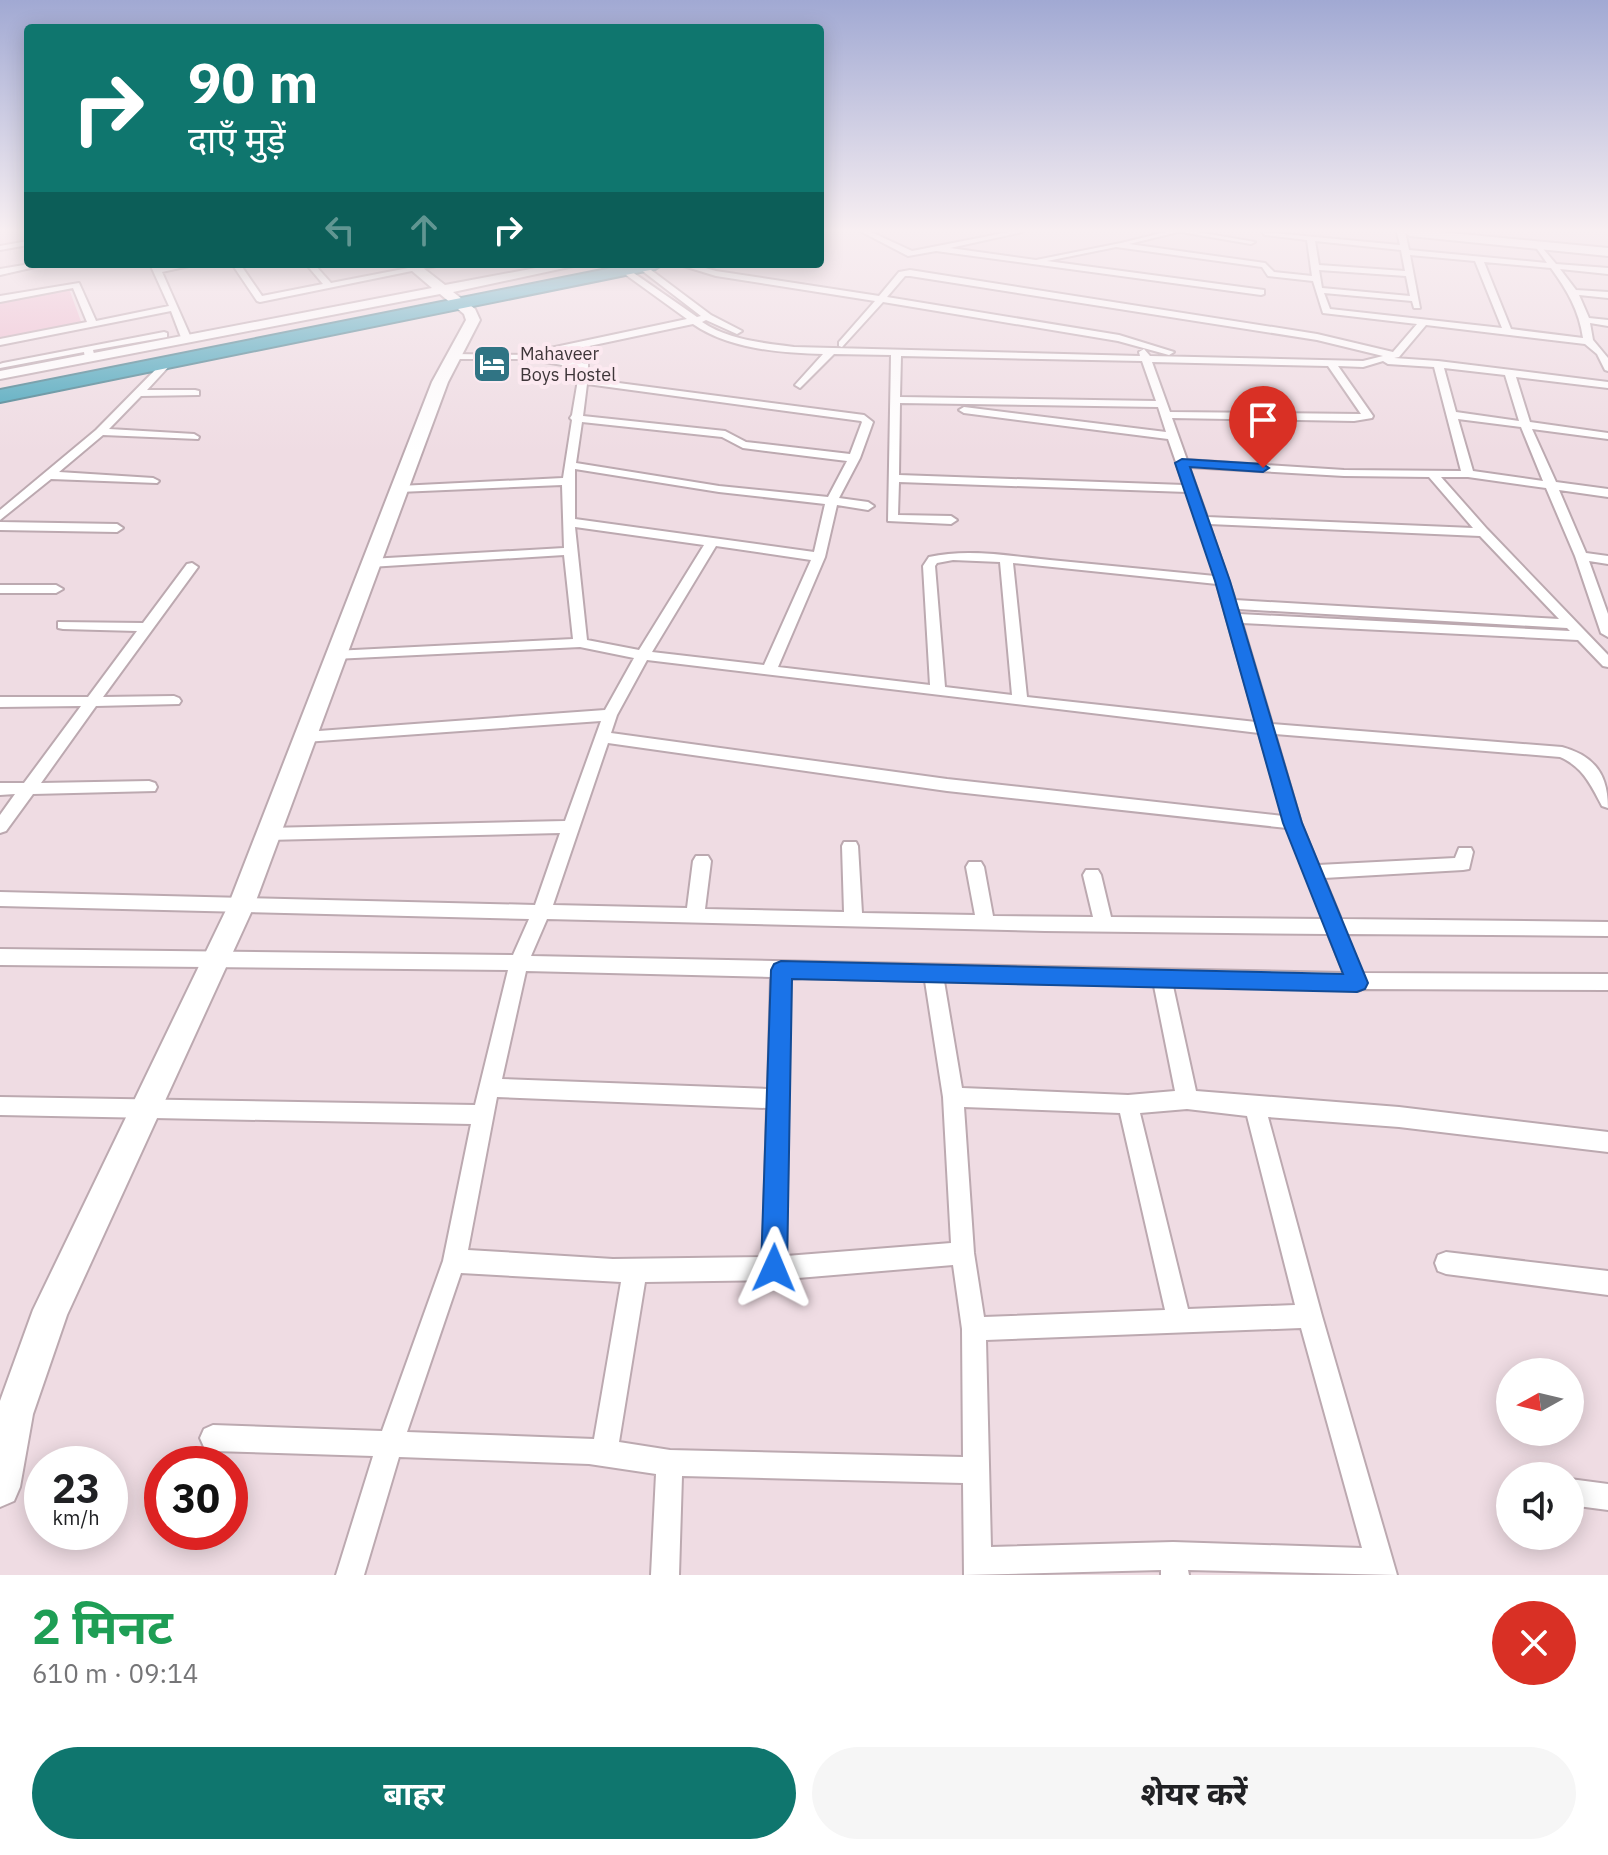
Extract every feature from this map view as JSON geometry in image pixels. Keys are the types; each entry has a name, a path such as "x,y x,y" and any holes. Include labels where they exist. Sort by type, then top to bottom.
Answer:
{"highway":[{"path":"1,374 394,306"},
{"path":"0,396 167,363 408,306"}],"street":[{"path":"85,306 92,323"},
{"path":"89,353 392,306"},
{"path":"0,1487 14,1414 51,1310 241,906 440,382 473,320 470,312 461,306"},
{"path":"680,306 708,330 748,343 794,350 896,353 1396,355 1423,323"},
{"path":"693,306 708,317 756,337 842,344 1331,363 1378,356 1407,345"},
{"path":"842,344 875,306"},
{"path":"921,306 1119,338 1169,352"},
{"path":"1117,306 1317,337 1378,356 1608,385"},
{"path":"1324,306 1326,311 1588,341 1604,353 1608,368"},
{"path":"1416,306 1423,323"},
{"path":"1497,306 1508,333"},
{"path":"1579,306 1588,341"},
{"path":"0,342 174,308 187,340"},
{"path":"527,356 708,317"},
{"path":"1585,320 1608,323"},
{"path":"1,374 164,335"},
{"path":"800,385 831,351"},
{"path":"896,353 892,518 951,520"},
{"path":"1145,355 1223,581 1293,823 1357,983"},
{"path":"454,356 527,356 583,365 584,381 575,418 568,481 570,551 580,643"},
{"path":"0,516 100,432 167,363"},
{"path":"895,400 1354,418 1368,416 1331,363"},
{"path":"1438,364 1468,474"},
{"path":"1510,374 1525,424 1581,556 1608,633"},
{"path":"584,381 864,418 868,422 832,501 819,557 769,670"},
{"path":"140,393 195,393"},
{"path":"912,400 948,408 1173,436"},
{"path":"1454,415 1608,436"},
{"path":"575,418 725,434 743,445 854,458"},
{"path":"100,432 194,437"},
{"path":"1182,463 1344,473 1468,474 1608,493"},
{"path":"569,465 719,489 868,506"},
{"path":"48,475 153,481"},
{"path":"1433,475 1608,663"},
{"path":"893,478 1191,489"},
{"path":"399,489 568,481"},
{"path":"1202,520 1483,532"},
{"path":"569,522 819,557"},
{"path":"0,526 117,528"},
{"path":"350,1575 390,1444 454,1261 483,1115 519,963 542,910 610,715 712,542"},
{"path":"370,563 570,551"},
{"path":"938,689 929,566 933,560 953,556 1006,559 1223,581"},
{"path":"1581,556 1608,560"},
{"path":"1006,559 1020,699"},
{"path":"0,827 192,567"},
{"path":"0,589 56,589"},
{"path":"1231,611 1569,624"},
{"path":"1313,615 1581,636"},
{"path":"63,625 147,627"},
{"path":"334,655 580,643 643,655 1263,727 1389,740 1562,752 1582,761 1602,777 1608,802"},
{"path":"0,702 174,701"},
{"path":"305,737 610,715"},
{"path":"602,737 947,785 1293,823"},
{"path":"0,789 149,787"},
{"path":"267,834 569,827"},
{"path":"850,846 853,918"},
{"path":"1312,872 1463,864 1465,852"},
{"path":"695,914 702,861"},
{"path":"975,867 985,922"},
{"path":"1092,875 1104,925"},
{"path":"0,899 1104,925 1608,929"},
{"path":"0,957 215,962 519,963 1357,983 1608,982"},
{"path":"774,1268 781,970"},
{"path":"933,972 953,1097 963,1253 974,1329 978,1568 1174,1565 1381,1568 1255,1107"},
{"path":"1162,977 1187,1100"},
{"path":"490,1088 778,1099"},
{"path":"953,1097 1128,1104 1187,1100 1399,1117 1608,1142"},
{"path":"1128,1104 1179,1321"},
{"path":"0,1106 483,1115"},
{"path":"454,1261 635,1271 774,1268 963,1253"},
{"path":"1446,1263 1608,1283"},
{"path":"604,1453 635,1271"},
{"path":"974,1329 1310,1316"},
{"path":"213,1438 604,1453 670,1463 975,1470"},
{"path":"665,1575 670,1463"},
{"path":"1584,1494 1608,1497"}],"shaded area":[{"path":"0,306 75,306 82,324 0,340"}],"place":[{"name":"Mahaveer Boys Hostel","path":"492,364"}],"route":[{"path":"774,1268 781,970 1357,983 1293,823 1223,581 1182,463 1263,468"}]}
